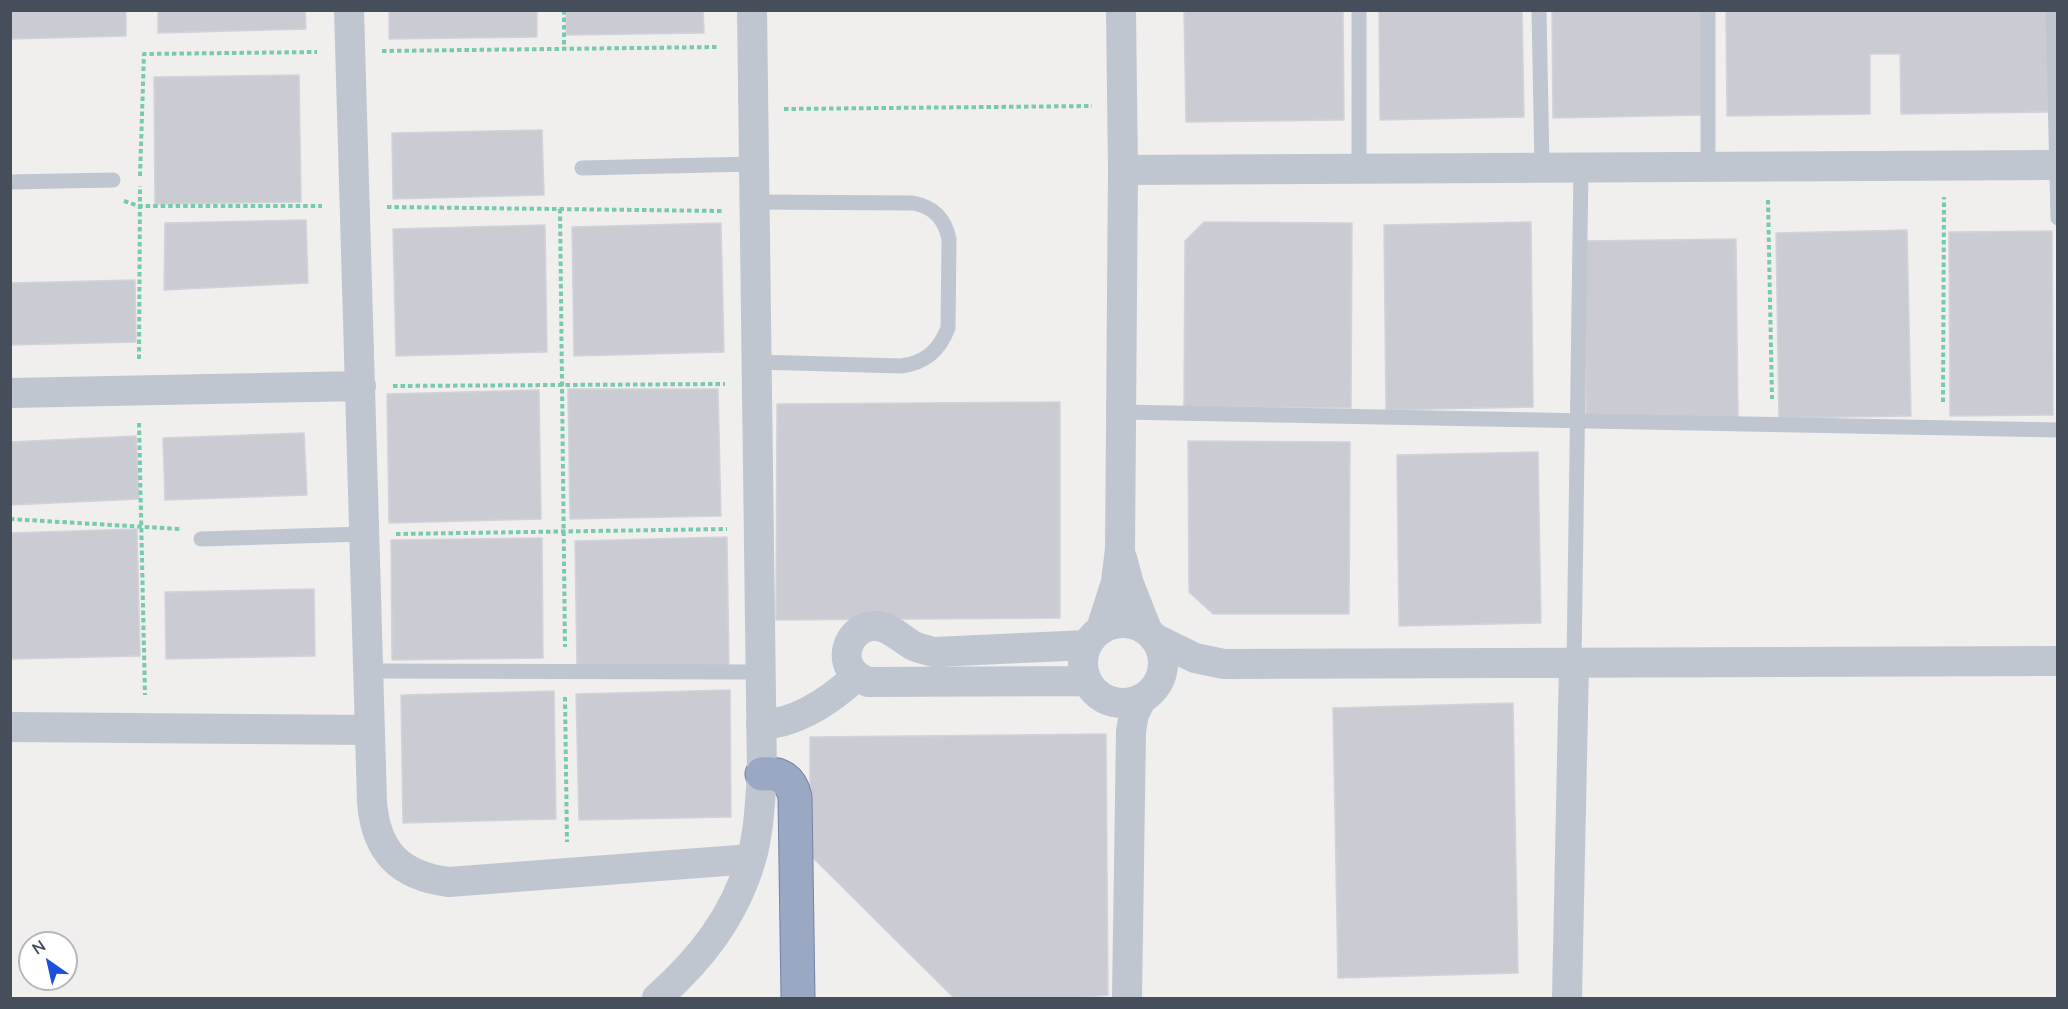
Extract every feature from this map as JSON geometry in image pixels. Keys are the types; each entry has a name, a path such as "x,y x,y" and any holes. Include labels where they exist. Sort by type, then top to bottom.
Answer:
{"highway":[{"path":"762,774 780,775 788,780 795,797 798,999"}],"street":[{"path":"349,10 370,730 374,823 381,842 393,859 410,872 429,879 449,882 751,860"},
{"path":"657,999 686,972 714,938 736,900 751,860 760,817 762,774 752,10"},
{"path":"1121,10 1124,170 1120,549 1116,582 1094,637 1083,657 1083,669 1086,681 1094,692 1104,699 1117,703 1130,703 1186,676 1224,664"},
{"path":"1124,170 2057,165"},
{"path":"10,393 361,386"},
{"path":"1120,549 1129,584 1151,635 1160,648 1162,660 1162,672 1157,683 1134,714 1131,731 1127,999"},
{"path":"1086,681 868,682 857,676 846,657 848,645 854,635 863,628 875,626 886,628 923,650 946,653 1094,637 1112,624 1125,623 1138,626 1187,655 1224,664 2058,661"},
{"path":"1567,999 1574,663"},
{"path":"761,725 781,722 800,715 829,698 857,676"},
{"path":"10,727 370,730"}],"lane":[{"path":"1359,10 1359,168"},
{"path":"1539,10 1542,167"},
{"path":"1708,10 1708,166"},
{"path":"2053,10 2058,218"},
{"path":"582,168 753,164"},
{"path":"1574,663 1581,167"},
{"path":"10,182 113,180"},
{"path":"754,207 913,203 924,205 942,218 949,239 948,328 943,340 926,359 901,366 756,373"},
{"path":"1121,412 2058,430"},
{"path":"201,539 364,534"},
{"path":"368,671 760,672"}],"path":[{"path":"564,10 564,49"},
{"path":"145,728 138,390 139,206 144,54 752,46"},
{"path":"753,109 1122,105"},
{"path":"1767,166 1773,424"},
{"path":"1943,428 1944,166"},
{"path":"113,180 120,199 139,206 560,209 754,207"},
{"path":"560,209 567,873"},
{"path":"361,386 562,385 756,373"},
{"path":"10,519 184,529 201,539"},
{"path":"364,534 758,529"}],"building":[{"path":"10,10 126,10 126,36 10,39"},
{"path":"158,10 305,10 306,29 158,33"},
{"path":"389,10 537,10 537,37 389,39"},
{"path":"566,10 703,10 704,33 566,35"},
{"path":"1184,10 1343,10 1344,120 1186,122"},
{"path":"1379,10 1522,10 1524,117 1380,120"},
{"path":"1552,10 1702,10 1703,115 1553,118"},
{"path":"1726,10 2049,10 2050,112 1901,114 1900,54 1870,54 1870,114 1727,116"},
{"path":"299,75 301,202 155,204 154,77"},
{"path":"542,130 544,195 393,199 392,133"},
{"path":"306,220 308,283 164,290 165,223"},
{"path":"1204,222 1352,223 1351,408 1184,407 1185,241"},
{"path":"1531,222 1533,407 1386,410 1384,225"},
{"path":"721,223 724,352 574,356 572,227"},
{"path":"545,225 547,352 396,356 393,229"},
{"path":"1907,230 1911,416 1779,418 1776,233"},
{"path":"2052,231 2053,415 1950,416 1949,232"},
{"path":"1736,239 1738,417 1586,419 1585,241"},
{"path":"135,280 136,342 10,345 10,283"},
{"path":"568,389 718,389 721,516 570,519"},
{"path":"539,390 541,519 389,523 387,394"},
{"path":"1060,402 1060,618 776,620 777,404"},
{"path":"304,433 307,495 165,500 163,438"},
{"path":"136,436 139,499 10,505 10,442"},
{"path":"1188,441 1350,442 1349,614 1213,614 1189,592"},
{"path":"1538,452 1541,623 1399,626 1397,455"},
{"path":"137,529 140,656 10,659 10,533"},
{"path":"727,537 729,668 577,669 575,541"},
{"path":"542,538 543,658 392,660 391,540"},
{"path":"314,589 315,656 166,659 165,592"},
{"path":"730,690 731,817 579,820 576,694"},
{"path":"554,691 556,819 403,823 401,695"},
{"path":"1513,703 1518,973 1338,978 1333,708"},
{"path":"1106,734 1108,995 1080,998 954,998 810,855 810,737"}]}
